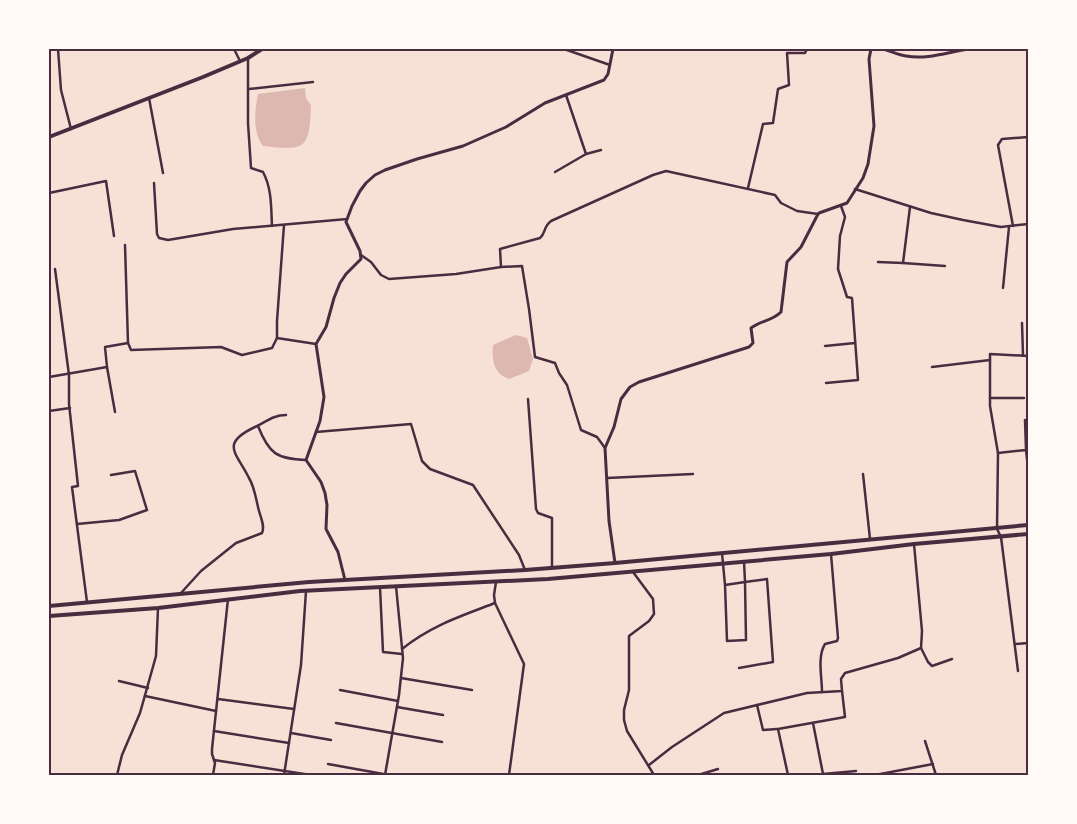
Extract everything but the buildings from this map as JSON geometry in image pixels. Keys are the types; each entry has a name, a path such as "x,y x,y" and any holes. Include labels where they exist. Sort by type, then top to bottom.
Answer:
{"main road":[{"path":"49,137 248,58 262,49"},
{"path":"49,606 345,580 615,563 1028,525"},
{"path":"49,616 158,608 306,591 497,580 548,579 722,562 831,554 914,544 1028,534"},
{"path":"504,571 504,580"}],"street":[{"path":"58,49 61,90 71,129"},
{"path":"234,49 240,61"},
{"path":"564,49 610,65"},
{"path":"306,460 320,421 324,396 316,344 326,327 340,283 361,259 358,246 346,222 360,191 366,183 385,170 471,143 506,127 545,103 604,80 607,76 613,49"},
{"path":"748,188 763,124 773,123 778,89 789,85 787,53 805,53 807,49"},
{"path":"501,267 500,249 540,238 545,227 551,221 659,172 666,171 775,195 781,203 797,211 818,214 847,203 868,164 874,126 869,59 870,49"},
{"path":"883,49 905,56 916,57 969,49"},
{"path":"248,58 248,123 251,168 263,172 268,181 271,196 272,226"},
{"path":"249,89 313,82"},
{"path":"566,95 586,154"},
{"path":"149,98 163,173"},
{"path":"1013,226 998,145 1002,139 1028,137"},
{"path":"555,172 586,154 601,150"},
{"path":"49,193 106,181 114,236"},
{"path":"154,183 157,234 159,238 174,240 234,229 346,219"},
{"path":"855,190 931,213 993,226 1009,227 1028,224"},
{"path":"826,383 858,380 852,298 847,297 838,270 840,236 846,217 841,206"},
{"path":"903,263 910,206"},
{"path":"615,563 609,521 606,448 624,393 633,384 751,346 751,328 774,318 781,312 787,262 801,247 818,214"},
{"path":"125,245 128,343 131,350 221,347 242,355 272,348 277,338 284,225"},
{"path":"1003,288 1009,227"},
{"path":"361,255 372,262 381,275 389,279 456,274 501,267 522,266 535,357 554,362 567,385 580,430 597,437 606,448"},
{"path":"878,262 945,266"},
{"path":"56,269 69,375 70,408 78,486 72,487 87,604"},
{"path":"1022,323 1023,356"},
{"path":"277,338 316,344"},
{"path":"115,412 105,347 128,343"},
{"path":"825,346 855,343"},
{"path":"1018,671 1001,537 997,529 998,453 990,398 990,354 1028,356"},
{"path":"932,368 990,360"},
{"path":"49,377 107,367"},
{"path":"990,398 1024,398"},
{"path":"528,399 536,510 538,513 552,518 552,568"},
{"path":"49,411 70,408"},
{"path":"181,593 201,571 236,543 262,533 263,524 252,484 236,458 233,449 234,442 240,435 267,419 278,415 286,415"},
{"path":"1025,420 1028,468"},
{"path":"316,432 411,424 422,461 430,469 473,485 519,555 525,570"},
{"path":"258,426 267,445 279,457 288,460 306,460"},
{"path":"998,453 1026,450"},
{"path":"306,460 321,482 325,493 327,505 326,528 338,552 345,580"},
{"path":"77,524 119,520 148,510 135,471 111,475"},
{"path":"607,478 693,474"},
{"path":"863,474 870,540"},
{"path":"914,544 922,630 921,648 932,666 952,659"},
{"path":"722,553 727,640 746,640 744,561"},
{"path":"822,692 822,648 825,644 837,641 838,638 831,554"},
{"path":"632,571 653,599 654,614 649,621 629,636 629,690 624,710 624,720 627,731 654,775"},
{"path":"725,585 767,579 773,662 739,668"},
{"path":"497,580 494,595 495,603 524,664 509,775"},
{"path":"328,764 387,775 401,678 402,649 396,586"},
{"path":"380,588 383,652 402,654"},
{"path":"284,775 301,665 306,591"},
{"path":"213,775 214,760 212,754 228,599"},
{"path":"402,649 423,633 495,603"},
{"path":"117,775 122,755 140,713 156,656 158,608"},
{"path":"1015,644 1028,642"},
{"path":"757,705 763,730 845,717 841,679 845,673 898,658 921,648"},
{"path":"401,678 472,690"},
{"path":"119,681 148,688"},
{"path":"340,690 398,701"},
{"path":"649,765 672,747 724,713 807,693 842,691"},
{"path":"145,696 216,711"},
{"path":"218,699 294,709"},
{"path":"397,707 443,715"},
{"path":"813,722 823,774 856,771"},
{"path":"336,723 442,742"},
{"path":"778,729 788,775"},
{"path":"214,731 289,743"},
{"path":"291,734 331,740"},
{"path":"925,741 936,775"},
{"path":"214,760 311,775"},
{"path":"875,775 933,764"},
{"path":"698,775 718,769"}],"shaded area":[{"path":"305,88 306,98 311,105 308,136 305,141 301,145 292,148 263,146 256,128 255,114 258,94"},
{"path":"516,335 527,338 533,359 529,371 509,379 497,370 493,356 493,345"}]}
